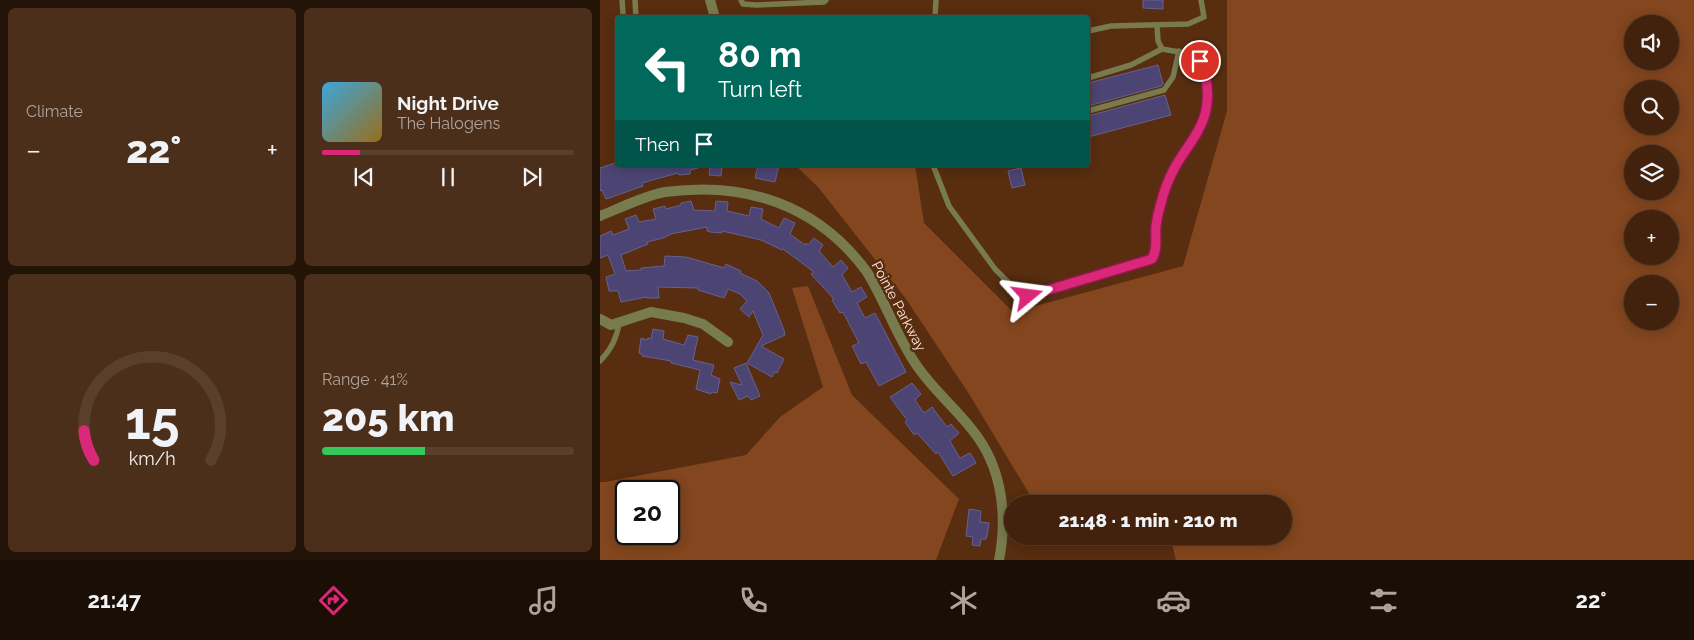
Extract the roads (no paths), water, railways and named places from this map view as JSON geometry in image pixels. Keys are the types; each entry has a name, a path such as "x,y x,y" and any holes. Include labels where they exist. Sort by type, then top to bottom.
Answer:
{"street":[{"path":"710,0 714,15"},
{"name":"Pointe Parkway","path":"600,216 664,192 702,189 728,190 756,195 789,206 814,221 838,240 867,272 878,290 907,351 921,372 979,439 996,471 1003,524 998,560"},
{"path":"600,319 611,325 651,312 684,318 703,324 728,342"}],"lane":[{"path":"622,0 623,13"},
{"path":"635,0 636,15"},
{"path":"741,0 743,4 756,5 824,2 826,0"},
{"path":"935,15 936,0"},
{"path":"1090,31 1111,26 1188,24 1204,17 1201,0"},
{"path":"1157,25 1158,41 1162,49"},
{"path":"934,167 949,206 995,269 1022,296 1028,296 1152,259 1156,252 1156,225 1161,202 1174,169 1201,125 1206,111 1208,97 1205,72 1200,61 1191,54 1162,49 1131,65 1090,77"},
{"path":"1090,110 1164,90 1173,76 1179,52"},
{"path":"600,361 614,343 618,335 619,323"}]}
